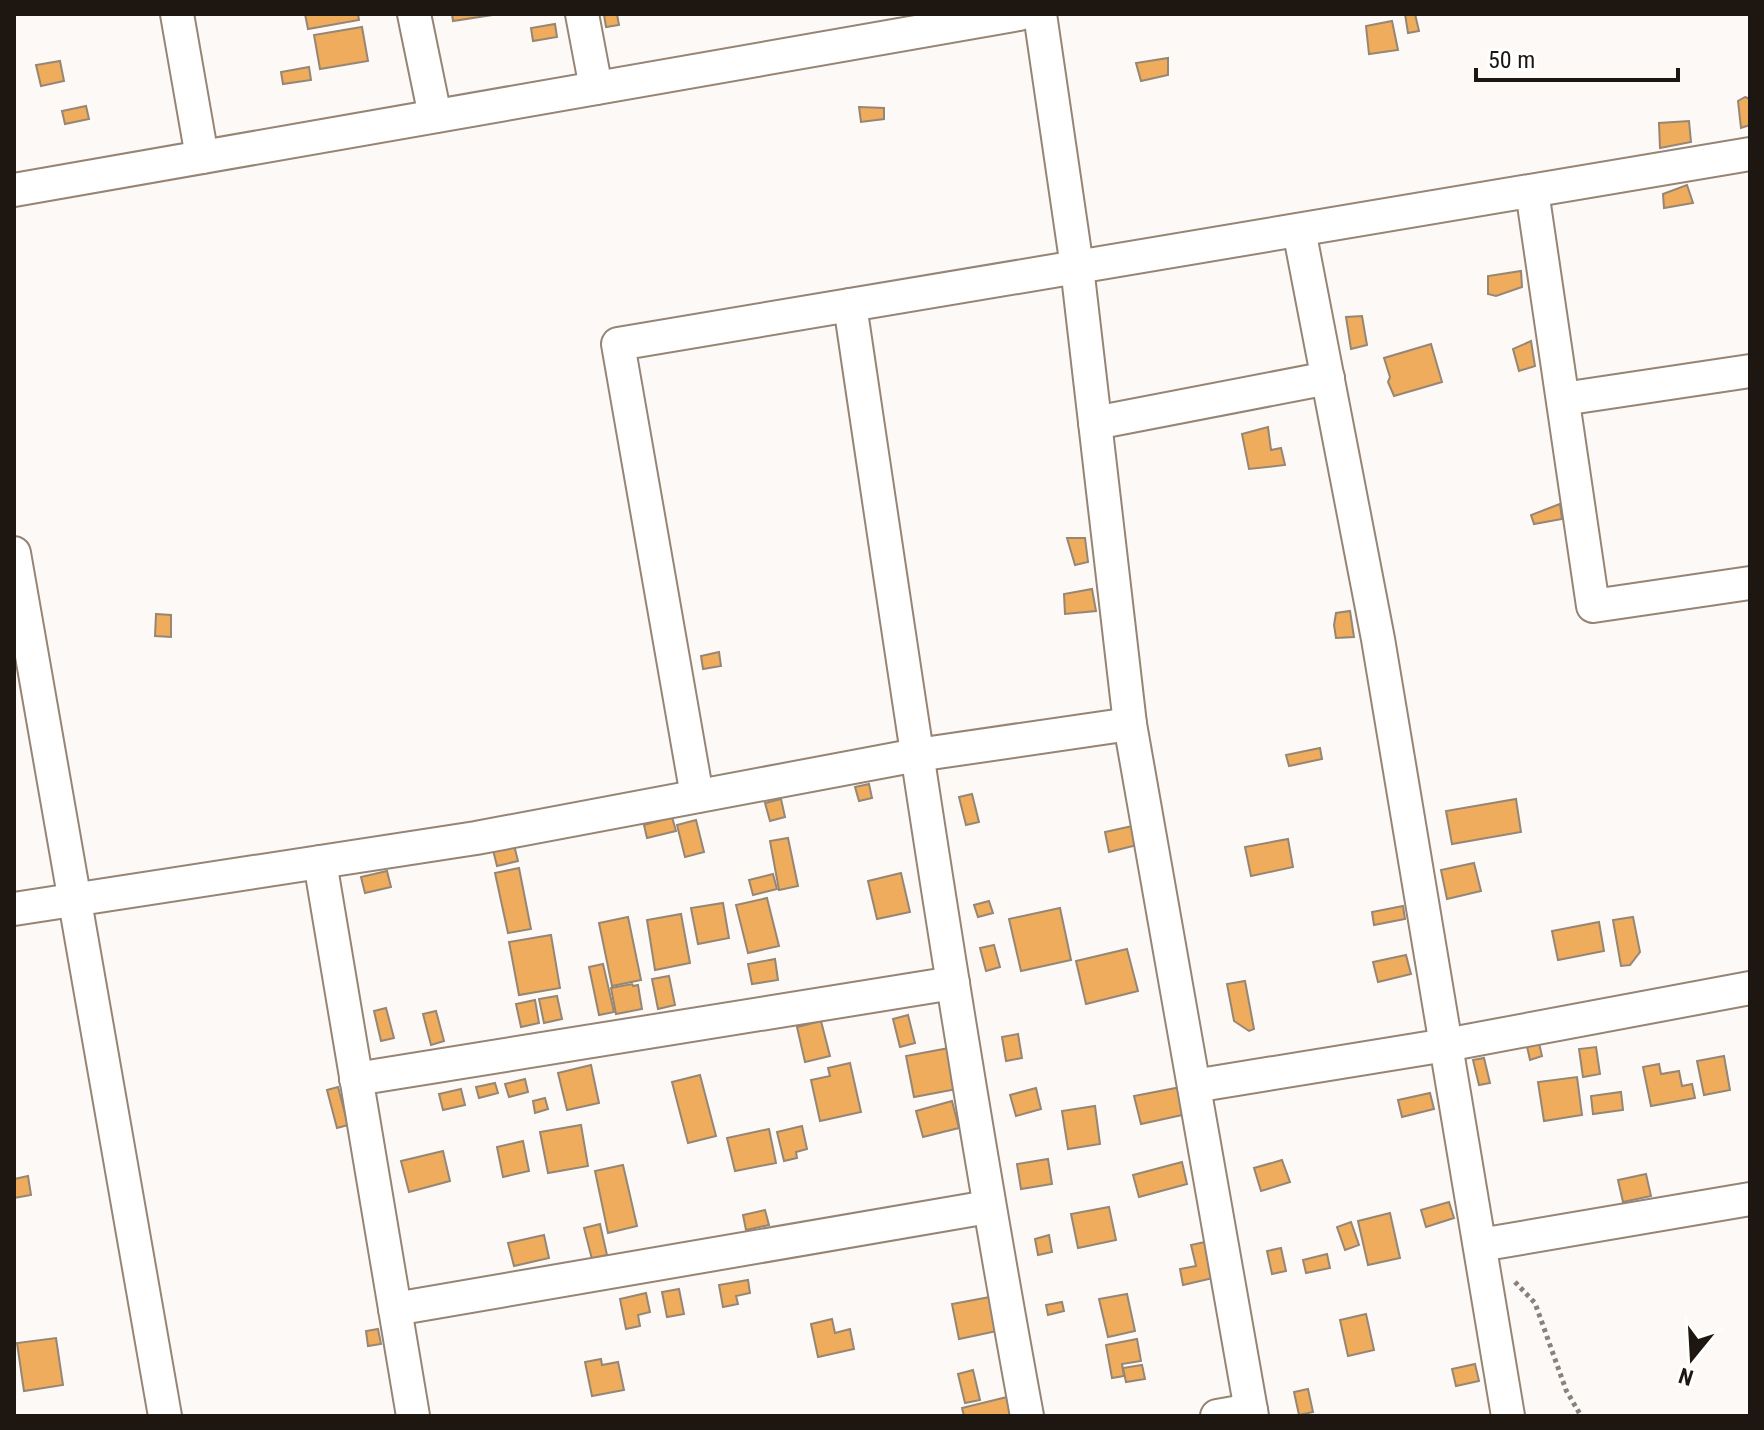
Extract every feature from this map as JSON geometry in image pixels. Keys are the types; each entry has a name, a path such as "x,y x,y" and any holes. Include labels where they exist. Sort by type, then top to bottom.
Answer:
{"street":[{"path":"177,14 202,157"},
{"path":"414,14 435,116"},
{"path":"582,14 596,88"},
{"path":"14,190 1019,14"},
{"path":"1040,14 1077,267 1130,724 1252,1413 1217,1416"},
{"path":"697,796 618,344 1750,154"},
{"path":"1532,191 1593,606 1750,583"},
{"path":"1299,230 1378,639 1508,1416"},
{"path":"850,305 988,1207 1027,1416"},
{"path":"1563,399 1750,371"},
{"path":"1095,423 1328,378"},
{"path":"14,553 25,685 75,900 165,1416"},
{"path":"14,909 476,838 917,755 1130,724"},
{"path":"320,862 413,1416"},
{"path":"356,1079 953,983"},
{"path":"1194,1086 1446,1045 1750,988"},
{"path":"1480,1245 1750,1199"},
{"path":"395,1309 988,1207"}],"path":[{"path":"1480,1245 1535,1303 1566,1390 1581,1416"}],"building":[{"path":"305,14 358,14 359,20 308,29"},
{"path":"452,14 499,14 453,21"},
{"path":"617,14 619,25 606,27 604,15"},
{"path":"1405,14 1415,14 1419,31 1408,33"},
{"path":"1392,21 1398,50 1369,54 1366,26"},
{"path":"555,24 557,37 533,41 531,28"},
{"path":"362,27 368,61 320,69 314,35"},
{"path":"1168,58 1168,75 1141,81 1136,63"},
{"path":"60,61 64,81 41,86 36,65"},
{"path":"309,67 311,80 283,84 281,72"},
{"path":"1745,97 1750,99 1750,125 1741,128 1738,101"},
{"path":"86,106 89,119 65,124 62,111"},
{"path":"859,107 884,108 884,119 861,122"},
{"path":"1689,121 1691,142 1660,148 1659,123"},
{"path":"1687,185 1693,203 1664,208 1663,194"},
{"path":"1521,271 1522,287 1496,296 1488,294 1488,276"},
{"path":"1362,316 1367,345 1351,349 1346,317"},
{"path":"1531,341 1535,366 1519,371 1513,349"},
{"path":"1431,344 1442,382 1394,396 1384,358"},
{"path":"1268,427 1271,450 1281,448 1285,465 1249,469 1242,434"},
{"path":"1560,504 1562,519 1534,524 1531,515"},
{"path":"1067,538 1085,538 1088,562 1075,565"},
{"path":"1092,589 1096,611 1065,614 1064,594"},
{"path":"1350,611 1354,637 1336,638 1336,613"},
{"path":"156,614 171,615 171,637 155,636"},
{"path":"719,652 721,666 703,669 701,656"},
{"path":"1320,748 1322,759 1289,766 1286,755"},
{"path":"869,784 872,798 859,801 855,787"},
{"path":"972,794 979,822 966,825 959,797"},
{"path":"781,799 785,817 770,821 765,803"},
{"path":"1516,799 1521,832 1452,844 1446,811"},
{"path":"672,817 676,831 647,838 644,825"},
{"path":"696,820 704,852 685,857 677,825"},
{"path":"1137,825 1141,844 1109,852 1105,832"},
{"path":"788,838 798,886 779,890 770,841"},
{"path":"1288,839 1293,867 1251,876 1245,847"},
{"path":"514,845 518,861 497,866 493,850"},
{"path":"1474,863 1481,891 1447,899 1441,870"},
{"path":"519,868 531,929 508,933 495,873"},
{"path":"387,871 391,887 365,893 361,877"},
{"path":"901,873 910,912 877,919 868,881"},
{"path":"773,874 777,889 753,895 749,880"},
{"path":"767,898 779,946 748,953 736,905"},
{"path":"989,901 993,913 978,917 974,905"},
{"path":"723,903 729,938 698,944 691,908"},
{"path":"1403,906 1405,919 1374,925 1372,912"},
{"path":"1060,908 1071,960 1021,971 1009,919"},
{"path":"681,914 690,963 655,970 647,920"},
{"path":"628,917 641,980 612,986 599,923"},
{"path":"1633,917 1640,952 1630,965 1621,966 1613,920"},
{"path":"1599,922 1604,951 1558,960 1552,931"},
{"path":"551,935 560,988 519,995 509,942"},
{"path":"994,945 1000,967 986,971 980,948"},
{"path":"1127,949 1138,991 1086,1004 1076,961"},
{"path":"1406,955 1411,974 1378,982 1373,962"},
{"path":"775,959 778,980 752,984 748,964"},
{"path":"603,964 614,1012 599,1015 589,967"},
{"path":"669,976 675,1005 658,1009 652,979"},
{"path":"1245,981 1254,1029 1249,1031 1234,1021 1227,984"},
{"path":"638,985 642,1009 616,1014 611,988"},
{"path":"557,996 562,1019 544,1023 539,999"},
{"path":"535,1000 539,1023 521,1027 516,1004"},
{"path":"386,1008 394,1038 381,1041 374,1011"},
{"path":"436,1011 444,1041 431,1045 423,1014"},
{"path":"908,1015 915,1043 900,1047 893,1019"},
{"path":"821,1021 830,1056 805,1062 797,1027"},
{"path":"1018,1034 1022,1058 1006,1061 1002,1037"},
{"path":"1538,1039 1542,1056 1530,1060 1526,1042"},
{"path":"1596,1047 1600,1074 1583,1077 1579,1049"},
{"path":"949,1048 957,1089 914,1097 906,1056"},
{"path":"1724,1056 1730,1090 1704,1095 1697,1061"},
{"path":"1484,1058 1490,1083 1479,1085 1473,1060"},
{"path":"850,1063 861,1112 820,1121 811,1080 830,1076 828,1068"},
{"path":"1659,1064 1661,1074 1679,1071 1682,1086 1692,1084 1695,1098 1651,1106 1643,1067"},
{"path":"591,1065 599,1103 567,1110 558,1073"},
{"path":"700,1075 716,1136 688,1143 672,1082"},
{"path":"1577,1077 1582,1115 1544,1121 1538,1082"},
{"path":"525,1079 528,1092 509,1097 505,1084"},
{"path":"495,1083 498,1093 479,1098 476,1087"},
{"path":"338,1087 348,1125 337,1128 327,1090"},
{"path":"1181,1087 1187,1114 1141,1124 1134,1096"},
{"path":"1036,1088 1041,1109 1016,1116 1010,1095"},
{"path":"461,1089 465,1105 443,1110 439,1094"},
{"path":"1621,1092 1623,1110 1593,1114 1591,1096"},
{"path":"1430,1093 1434,1109 1402,1117 1398,1100"},
{"path":"545,1098 548,1109 535,1113 533,1101"},
{"path":"952,1101 959,1128 923,1137 916,1111"},
{"path":"1095,1106 1100,1144 1068,1149 1062,1111"},
{"path":"581,1125 588,1166 548,1173 540,1132"},
{"path":"802,1126 807,1149 796,1152 797,1158 784,1161 777,1132"},
{"path":"769,1129 776,1163 735,1171 727,1138"},
{"path":"523,1141 529,1171 503,1177 497,1147"},
{"path":"443,1151 450,1181 409,1192 401,1161"},
{"path":"1048,1159 1052,1184 1021,1189 1017,1164"},
{"path":"1282,1160 1290,1182 1261,1191 1254,1168"},
{"path":"1182,1162 1187,1184 1139,1197 1133,1175"},
{"path":"623,1165 637,1226 608,1233 595,1171"},
{"path":"1646,1174 1651,1196 1623,1202 1618,1180"},
{"path":"28,1176 31,1195 14,1198 14,1179"},
{"path":"1449,1202 1454,1218 1426,1227 1421,1210"},
{"path":"1109,1207 1116,1240 1078,1248 1071,1214"},
{"path":"765,1210 769,1225 746,1230 743,1215"},
{"path":"1390,1213 1400,1258 1368,1265 1358,1221"},
{"path":"1351,1222 1359,1245 1345,1250 1337,1227"},
{"path":"600,1224 607,1255 592,1259 584,1228"},
{"path":"544,1235 549,1258 514,1266 508,1243"},
{"path":"1049,1235 1052,1252 1038,1255 1035,1239"},
{"path":"1205,1242 1213,1278 1183,1285 1180,1269 1196,1266 1191,1245"},
{"path":"1281,1248 1286,1271 1272,1274 1267,1251"},
{"path":"1327,1254 1330,1268 1306,1273 1303,1260"},
{"path":"748,1280 750,1293 736,1296 738,1304 723,1307 719,1285"},
{"path":"679,1289 684,1314 667,1317 662,1292"},
{"path":"646,1293 650,1312 638,1315 640,1326 626,1329 620,1299"},
{"path":"1127,1294 1135,1331 1108,1337 1099,1299"},
{"path":"990,1297 997,1331 959,1339 952,1304"},
{"path":"1062,1302 1064,1311 1048,1315 1046,1305"},
{"path":"1366,1314 1374,1350 1348,1356 1340,1320"},
{"path":"832,1319 835,1333 850,1329 854,1349 818,1357 811,1324"},
{"path":"378,1329 381,1344 368,1346 366,1331"},
{"path":"56,1338 63,1385 24,1391 17,1343"},
{"path":"1137,1339 1141,1361 1122,1364 1124,1376 1112,1378 1106,1345"},
{"path":"601,1359 602,1365 618,1362 624,1390 592,1396 585,1362"},
{"path":"1475,1364 1479,1381 1456,1386 1452,1369"},
{"path":"1142,1365 1145,1379 1126,1382 1123,1368"},
{"path":"973,1370 980,1400 965,1403 958,1374"},
{"path":"1308,1389 1313,1412 1299,1415 1294,1392"},
{"path":"1007,1397 1011,1416 964,1416 962,1408"}]}
